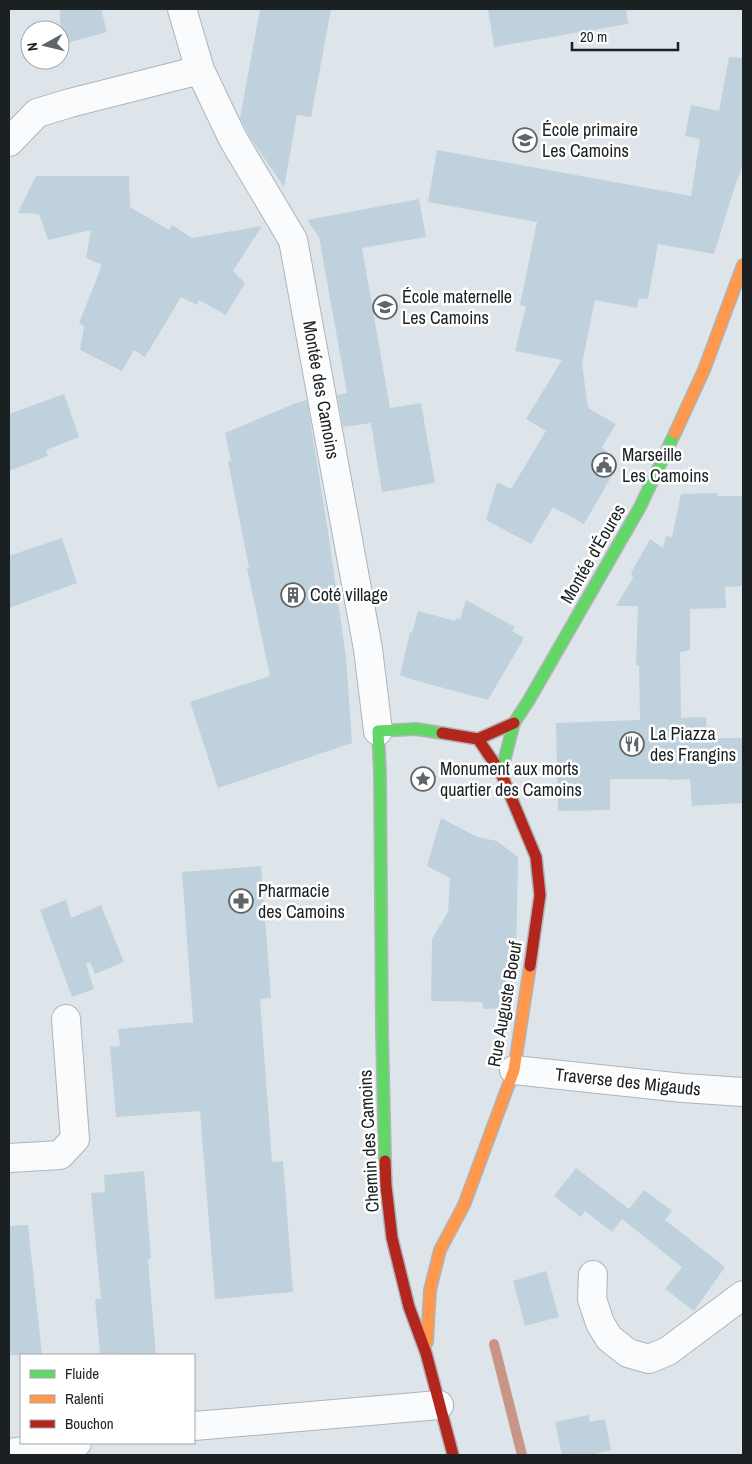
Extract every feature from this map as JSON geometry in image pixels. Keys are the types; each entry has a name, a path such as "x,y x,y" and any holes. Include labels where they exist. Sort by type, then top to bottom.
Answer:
{"street":[{"name":"Montée des Camoins","path":"182,9 200,70 233,139 293,240 368,649 378,731"},
{"path":"9,142 37,113 200,70"},
{"name":"Montée d'Éoures","path":"501,773 514,723 640,507 704,370 743,265"},
{"path":"378,731 416,729 478,738 514,723"},
{"name":"Chemin des Camoins","path":"378,731 381,817 382,1052 386,1186 392,1238 409,1307 426,1353 453,1455"},
{"name":"Rue Auguste Boeuf","path":"426,1353 430,1290 440,1250 464,1205 514,1070 540,895 536,857 501,773 478,738"},
{"path":"9,1158 60,1155 75,1139 66,1019"},
{"name":"Traverse des Migauds","path":"514,1070 683,1088 743,1092"},
{"path":"392,1238 401,1250 408,1253"},
{"path":"429,1255 440,1250"},
{"path":"593,1275 592,1299 600,1322 609,1338 628,1353 649,1358 668,1350 743,1294"},
{"path":"195,1426 440,1405"},
{"path":"9,1453 71,1444"}],"building":[{"path":"60,9 101,9 107,32 70,42 70,20 60,20"},
{"path":"260,9 331,9 311,117 297,115 284,187 251,139 240,118"},
{"path":"488,9 626,9 628,24 494,47"},
{"path":"729,57 743,58 743,165 714,254 658,244 648,299 639,298 637,308 595,300 582,364 588,408 616,424 602,447 618,465 584,524 553,507 531,544 486,520 497,482 511,489 546,431 526,419 562,360 515,351 526,306 520,305 537,222 428,202 437,150 691,196 700,139 685,136 691,105 719,111"},
{"path":"36,176 129,176 130,207 169,230 172,225 192,238 262,226 233,271 245,283 226,315 199,300 197,305 181,297 145,357 134,350 122,371 80,350 84,326 79,323 102,265 86,258 91,230 48,240 39,214 18,213"},
{"path":"419,199 426,237 362,248 390,408 421,403 435,483 382,492 371,423 343,427 337,395 347,393 319,237 307,220"},
{"path":"64,394 79,437 46,450 48,456 9,471 9,414"},
{"name":"Coté village","path":"307,400 346,657 352,743 218,788 190,702 270,676 247,568 249,568 228,461 231,461 225,433"},
{"path":"718,493 718,496 743,496 743,586 725,587 726,608 690,609 690,650 680,652 681,718 706,717 707,738 743,738 743,803 692,806 690,779 610,779 610,810 558,811 556,723 640,720 639,666 636,665 638,606 616,606 633,578 631,573 650,539 663,548 666,536 672,537 681,494"},
{"path":"62,538 77,583 9,608 9,556"},
{"path":"466,600 515,627 512,631 524,638 488,700 400,675 410,632 412,633 418,611 455,621 456,618 460,619"},
{"path":"441,818 477,837 497,841 518,857 516,958 508,1008 483,1009 482,1002 431,1001 432,939 448,912 450,878 427,866"},
{"path":"261,866 271,998 260,999 272,1162 283,1161 293,1292 215,1299 200,1111 116,1117 110,1047 120,1046 118,1029 193,1022 182,872"},
{"path":"66,900 71,918 101,905 124,962 95,974 90,962 86,964 94,989 72,997 40,910"},
{"path":"576,1168 629,1209 644,1190 672,1211 665,1220 725,1267 694,1311 665,1289 682,1267 622,1219 612,1232 585,1211 581,1217 554,1196"},
{"path":"144,1171 151,1259 148,1259 156,1354 100,1354 95,1299 101,1299 91,1193 105,1192 104,1175"},
{"path":"28,1225 42,1354 9,1355 9,1226"},
{"path":"546,1271 559,1317 525,1326 513,1281"},
{"path":"589,1415 590,1422 605,1419 611,1450 590,1455 562,1455 555,1422"}],"waterway":[{"path":"494,1344 522,1455"}],"traffic: fast":[{"path":"501,773 514,723 640,507 675,433"},
{"path":"385,1161 378,731 416,729 442,733"}],"traffic: slow":[{"path":"675,433 704,370 743,265"},
{"path":"427,1342 430,1290 440,1250 464,1205 514,1070 530,966"}],"traffic: jam":[{"path":"442,733 478,739 514,723"},
{"path":"478,739 501,773 536,857 540,895 530,966"},
{"path":"385,1161 392,1238 409,1307 426,1353 453,1455"}],"place":[{"name":"École primaire Les Camoins","path":"525,140"},
{"name":"École maternelle Les Camoins","path":"385,307"},
{"name":"Marseille Les Camoins","path":"604,465"},
{"name":"Coté village","path":"293,595"},
{"name":"La Piazza des Frangins","path":"632,744"},
{"name":"Monument aux morts quartier des Camoins","path":"423,779"},
{"name":"Pharmacie des Camoins","path":"241,901"}]}
